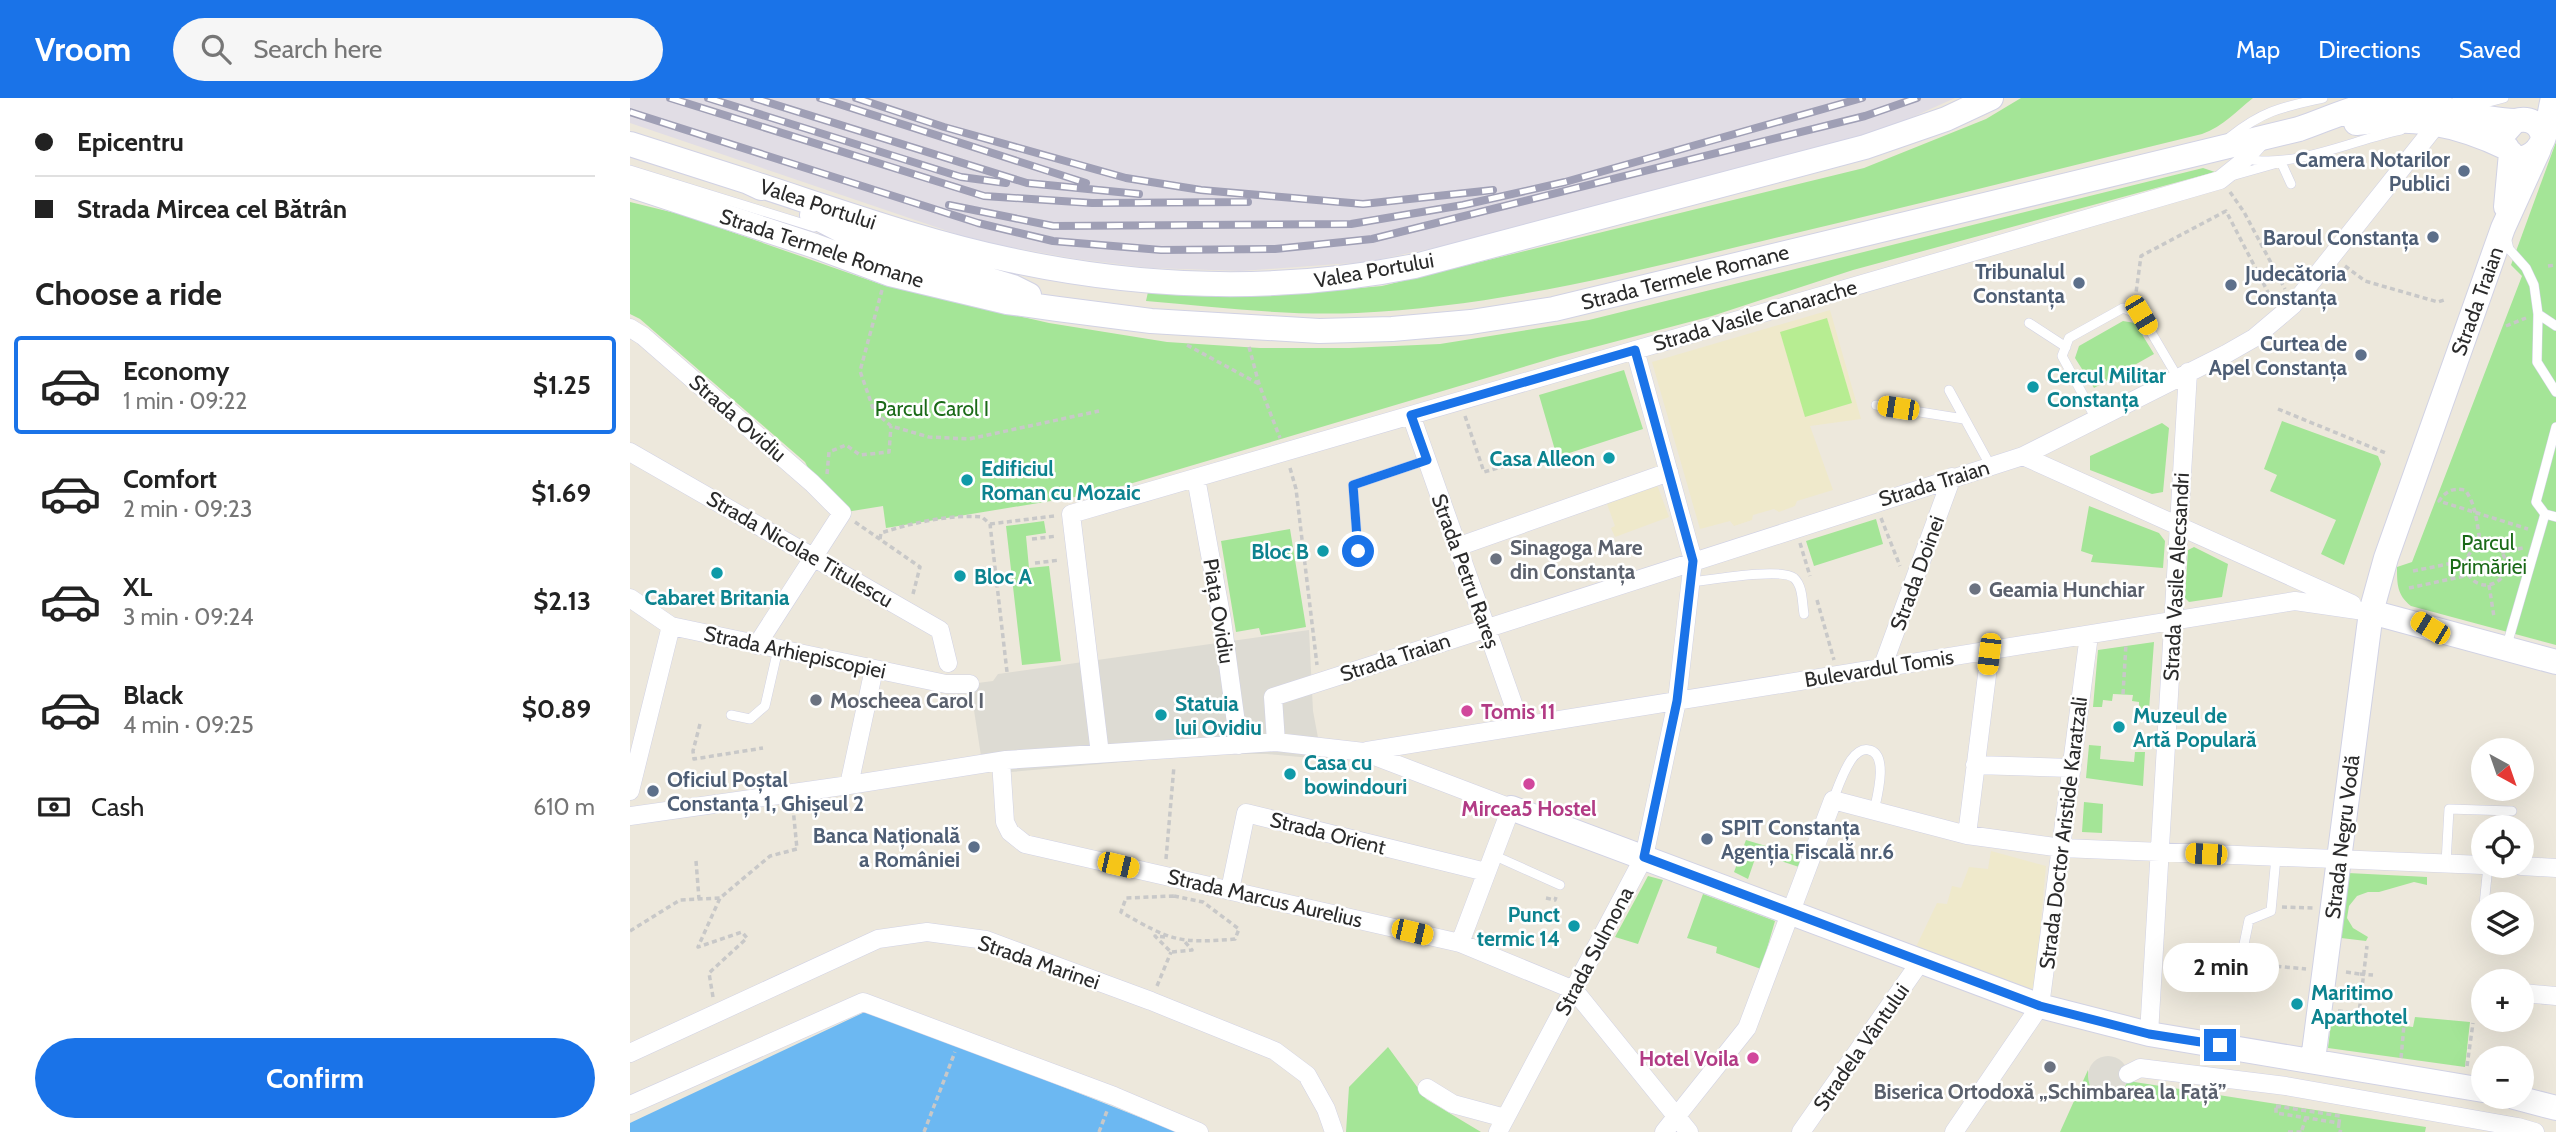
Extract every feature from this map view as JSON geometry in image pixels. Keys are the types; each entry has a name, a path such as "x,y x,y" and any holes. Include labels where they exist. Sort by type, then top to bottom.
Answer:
{"street":[{"name":"Valea Portului","path":"746,181 903,232 1070,272 1151,282 1253,285 1310,282 1355,277 1428,262 1865,147 1946,119 1991,98"},
{"name":"Strada Traian","path":"2371,612 2386,558 2503,228 2541,143 2553,98"},
{"name":"Strada Termele Romane","path":"630,185 816,246 890,274 1007,302 1151,321 1319,331 1392,329 1471,322 1554,309 2300,129 2364,106 2391,102 2421,104 2495,120 2525,112"},
{"path":"2509,151 2523,157 2535,154 2541,143 2542,131 2525,112"},
{"name":"Strada Traian","path":"2503,228 2509,151 2505,142 2506,130 2525,112"},
{"name":"Strada Termele Romane","path":"2300,129 2382,120 2418,120 2486,138 2509,151"},
{"name":"Strada Traian","path":"1276,742 1273,697 2023,456 2255,338 2287,311 2437,124"},
{"name":"Strada Vasile Canarache","path":"1071,514 2220,180 2263,138"},
{"name":"Strada Termele Romane","path":"630,144 746,181 866,243 1013,287 1058,309"},
{"path":"816,246 866,243 903,232"},
{"name":"Strada Ovidiu","path":"630,328 643,336 842,513"},
{"name":"Strada Sulmona","path":"1502,1125 1644,857 1677,701 1693,561 1635,350"},
{"name":"Strada Vasile Alecsandri","path":"2149,1034 2180,526 2183,375"},
{"name":"Strada Petru Rareș","path":"1411,415 1521,726"},
{"name":"Strada Nicolae Titulescu","path":"630,452 940,630 948,663"},
{"path":"2023,456 2371,612"},
{"path":"1457,547 1668,472"},
{"name":"Strada Doinei","path":"1882,668 1952,477"},
{"name":"Piața Ovidiu","path":"1196,478 1223,620 1239,744"},
{"path":"757,645 842,513"},
{"path":"1071,514 1100,754"},
{"path":"2386,558 2386,581 2398,605 2412,618 2430,628"},
{"name":"Strada Arhiepiscopiei","path":"630,597 671,626 946,684 970,684"},
{"name":"Bulevardul Tomis","path":"1364,752 2295,601 2371,612 2556,662"},
{"name":"Strada Negru Vodă","path":"2314,1060 2371,612"},
{"path":"630,791 633,765 671,626"},
{"name":"Strada Doctor Aristide Karatzali","path":"1954,1132 2040,1006 2089,635"},
{"path":"1967,835 1990,650"},
{"path":"849,785 874,669"},
{"path":"630,816 1003,760 1276,742 1364,752 2040,1006 2149,1034 2471,1088"},
{"name":"Strada Marcus Aurelius","path":"1003,760 1005,822 1010,832 1025,844 1460,943 1574,990 1689,1132"},
{"path":"1975,765 2071,768"},
{"path":"1664,1132 1747,1028 1833,800 1967,835 2062,848 2471,865"},
{"path":"1460,943 1511,808"},
{"name":"Strada Orient","path":"1230,890 1246,813 1490,864"},
{"path":"2534,867 2556,868"},
{"name":"Strada Marinei","path":"630,1053 878,939 927,932 986,940 1151,1000 1275,1051 1307,1076 1326,1109 1334,1132"},
{"name":"Stradela Vântului","path":"1801,1132 1920,961"},
{"path":"2534,993 2556,996"},
{"path":"630,1105 863,1002 1114,1096 1199,1132"},
{"path":"2128,1074 2140,1068 2286,1086 2535,1132"},
{"path":"1427,1088 1453,1104 1502,1125"},
{"path":"2534,1102 2556,1108"}],"lane":[{"path":"2215,149 2245,125 2272,109 2323,98"},
{"path":"2457,98 2489,102 2504,98"},
{"path":"2215,149 2245,158 2291,159 2397,131 2437,124"},
{"path":"2220,180 2281,162 2291,184"},
{"path":"630,170 866,243"},
{"path":"2503,228 2509,249 2526,268 2534,285 2538,314 2537,362 2556,392"},
{"path":"2095,419 2062,356 2068,338 2123,308 2141,315 2183,375"},
{"path":"2538,314 2556,327"},
{"path":"2029,323 2066,347"},
{"path":"1949,390 1990,465"},
{"path":"1876,405 1964,419"},
{"path":"2556,427 2536,502 2545,514 2556,517"},
{"path":"1358,551 1353,485 1427,460"},
{"path":"2506,648 2545,514"},
{"path":"1691,582 1780,572 1794,578 1801,591 1804,614"},
{"path":"732,715 750,719 765,706 778,649"},
{"path":"1833,800 1853,757 1862,750 1870,750 1877,754 1881,763 1874,811"},
{"path":"2446,863 2449,809 2512,811"},
{"path":"2242,954 2249,920 2271,911 2276,857"},
{"path":"1490,864 1560,885"}],"path":[{"path":"2220,180 2244,212 2287,311"},
{"path":"2133,312 2141,256 2226,211 2287,311"},
{"path":"2332,257 2365,281 2438,302 2446,299"},
{"path":"2548,266 2556,265"},
{"path":"885,281 860,371 874,411 891,426 929,437 969,439 1099,411"},
{"path":"2506,326 2538,314"},
{"path":"1176,339 1259,384"},
{"path":"1249,347 1259,384 1285,452"},
{"path":"2278,409 2389,454"},
{"path":"1465,417 1484,472 1531,458"},
{"path":"827,499 829,452 846,445 860,455 889,452 891,426"},
{"path":"1292,473 1321,681"},
{"path":"2481,547 2474,512 2472,498 2465,490 2455,488 2446,492 2439,500 2474,512 2540,533"},
{"path":"842,513 920,567 908,611"},
{"path":"990,524 1071,514"},
{"path":"1880,515 1910,591"},
{"path":"880,539 881,533 890,530 946,519 982,517 990,524 1007,672"},
{"path":"1032,539 1048,537"},
{"path":"2501,552 2536,545"},
{"path":"2492,546 2501,552 2506,562 2504,574 2496,583 2477,583 2469,575 2470,554 2481,547 2492,546"},
{"path":"2413,571 2468,560"},
{"path":"1035,563 1051,561"},
{"path":"2409,588 2469,575"},
{"path":"2489,585 2494,617"},
{"path":"2123,694 2127,628"},
{"path":"699,724 693,751 694,759 763,748"},
{"path":"1165,876 1175,749"},
{"path":"725,754 727,762"},
{"path":"716,1013 709,974 747,938 742,932 698,947 720,898 770,856 797,849 792,793"},
{"path":"696,861 699,899"},
{"path":"1169,938 1121,912 1126,898 1174,896"},
{"path":"630,931 680,900 720,898"},
{"path":"1546,898 1555,900"},
{"path":"1171,952 1155,936 1183,941 1235,939 1239,929 1203,902"},
{"path":"2272,906 2333,910"},
{"path":"1171,952 1192,950 1183,941"},
{"path":"2340,1011 2359,1013 2367,946"},
{"path":"1151,1000 1171,952"},
{"path":"2242,954 2242,963 2325,970"},
{"path":"2361,974 2373,975"},
{"path":"2400,1061 2404,1026"},
{"path":"2467,1071 2472,1032"},
{"path":"924,1132 960,1037"},
{"path":"1099,1132 1114,1096"},
{"path":"2339,1123 2276,1113 2276,1106 2340,1116 2339,1131 2342,1132"},
{"path":"2288,1132 2304,1131 2306,1118"}],"shaded area":[{"path":"630,98 1955,98 1897,124 1819,149 1463,242 1366,262 1241,271 1151,268 1077,259 977,241 630,123"},
{"path":"1830,310 1861,419 1810,426 1833,490 1797,501 1795,506 1779,512 1774,509 1753,515 1752,520 1734,526 1730,521 1700,529 1652,362"},
{"path":"1656,482 1669,517 1615,537 1611,528 1615,526 1606,501"},
{"path":"1309,630 1313,711 1322,759 1267,754 1213,754 1011,772 1010,764 981,756 970,684 993,681 998,674"},
{"path":"1991,851 2046,866 2035,985 2031,990 1916,947 1937,903 1947,904 1952,886 1961,888 1969,867 1988,869"},
{"path":"2108,1056 2116,1057 2122,1062 2127,1068 2127,1084 2122,1090 2116,1095 2108,1096 2100,1095 2094,1090 2089,1084 2088,1076 2089,1068 2094,1062 2100,1057"}],"green space":[{"path":"2021,98 2253,98 2223,123 2202,134 1697,257 1504,297 1406,310 1331,314 1146,301 1148,292 1271,296 1382,286 1864,168 1986,119"},
{"name":"Parcul Primăriei","path":"2556,142 2556,645 2411,606 2399,589 2397,567 2412,562 2522,276 2511,265"},
{"name":"Parcul Carol I","path":"2203,168 2215,172 1853,270 1712,316 1557,357 1099,493 886,528 883,506 846,512 816,483 805,462 640,319 630,314 630,202 683,215 883,285 1049,323 1167,342 1260,348 1349,348 1440,344 1589,320"},
{"path":"1827,318 1852,403 1805,417 1780,332"},
{"path":"2123,321 2135,323 2154,354 2094,388 2075,358 2079,346"},
{"path":"1624,370 1643,429 1557,457 1539,395"},
{"path":"2282,421 2378,456 2381,464 2344,565 2321,554 2336,520 2270,491 2277,475 2264,469"},
{"path":"2162,423 2169,428 2163,492 2152,494 2090,470 2090,456"},
{"path":"2089,506 2159,533 2165,541 2163,568 2091,562 2093,555 2081,551"},
{"path":"1876,519 1883,544 1814,566 1806,541"},
{"path":"1044,521 1046,533 1026,536 1029,568 1049,566 1061,661 1022,665 1006,526"},
{"path":"1290,529 1306,627 1261,635 1259,628 1236,632 1221,541"},
{"path":"2194,547 2228,564 2222,597 2189,602 2185,598 2188,550"},
{"path":"2154,642 2149,710 2139,709 2139,702 2132,701 2133,695 2113,694 2112,701 2103,700 2102,707 2093,707 2098,650"},
{"path":"2089,745 2101,746 2100,759 2134,762 2135,752 2145,752 2143,786 2086,778"},
{"path":"2084,802 2103,804 2102,833 2082,832"},
{"path":"1746,840 1802,857 1799,867 1757,853 1748,879 1734,872"},
{"path":"2348,873 2427,877 2427,885 2414,882 2357,896 2349,906 2347,918 2353,928 2368,937 2366,941 2341,938"},
{"path":"1648,876 1663,880 1638,944 1615,937"},
{"path":"1703,894 1775,921 1761,969 1716,953 1717,947 1687,938"},
{"path":"2332,1016 2413,1027 2415,1017 2470,1022 2465,1067 2328,1048"},
{"path":"1388,1047 1426,1099 1481,1132 1346,1132 1349,1087"},
{"path":"2088,1070 2090,1087 2128,1081 2426,1127 2425,1132 2060,1132"}],"water":[{"path":"869,1010 1177,1132 630,1132 630,1123"}],"railway":[{"path":"670,98 984,196 1092,203 1248,202"},
{"path":"708,98 961,177 1006,183"},
{"path":"754,98 1027,183 1139,194"},
{"path":"820,98 1086,183"},
{"path":"856,98 944,127 1126,178 1201,190 1363,204 1493,190"},
{"path":"949,205 1053,226 1351,224 1463,205 1565,182 1862,98"},
{"path":"630,112 978,223 1053,241 1161,250 1275,249 1372,239 1865,116 1917,98"}],"place":[{"name":"Camera Notarilor Publici","path":"2464,171"},
{"name":"Baroul Constanța","path":"2433,237"},
{"name":"Tribunalul Constanța","path":"2079,283"},
{"name":"Judecătoria Constanța","path":"2231,285"},
{"name":"Curtea de Apel Constanța","path":"2361,355"},
{"name":"Cercul Militar Constanța","path":"2033,387"},
{"name":"Casa Alleon","path":"1609,458"},
{"name":"Edificiul Roman cu Mozaic","path":"967,480"},
{"name":"Bloc B","path":"1323,551"},
{"name":"Sinagoga Mare din Constanța","path":"1496,559"},
{"name":"Cabaret Britania","path":"717,573"},
{"name":"Bloc A","path":"960,576"},
{"name":"Geamia Hunchiar","path":"1975,589"},
{"name":"Moscheea Carol I","path":"816,700"},
{"name":"Tomis 11","path":"1467,711"},
{"name":"Statuia lui Ovidiu","path":"1161,715"},
{"name":"Muzeul de Artă Populară","path":"2119,727"},
{"name":"Casa cu bowindouri","path":"1290,774"},
{"name":"Mircea5 Hostel","path":"1529,784"},
{"name":"Oficiul Poștal Constanța 1, Ghișeul 2","path":"653,791"},
{"name":"SPIT Constanța Agenția Fiscală nr.6","path":"1707,839"},
{"name":"Banca Națională a României","path":"974,847"},
{"name":"Punct termic 14","path":"1574,926"},
{"name":"Maritimo Aparthotel","path":"2297,1004"},
{"name":"Hotel Voila","path":"1753,1058"},
{"name":"Biserica Ortodoxă „Schimbarea la Față”","path":"2050,1067"}],"route":[{"path":"1358,551 1353,485 1427,460 1411,415 1635,350 1693,561 1677,701 1644,857 2040,1006 2149,1034 2220,1045"}]}
